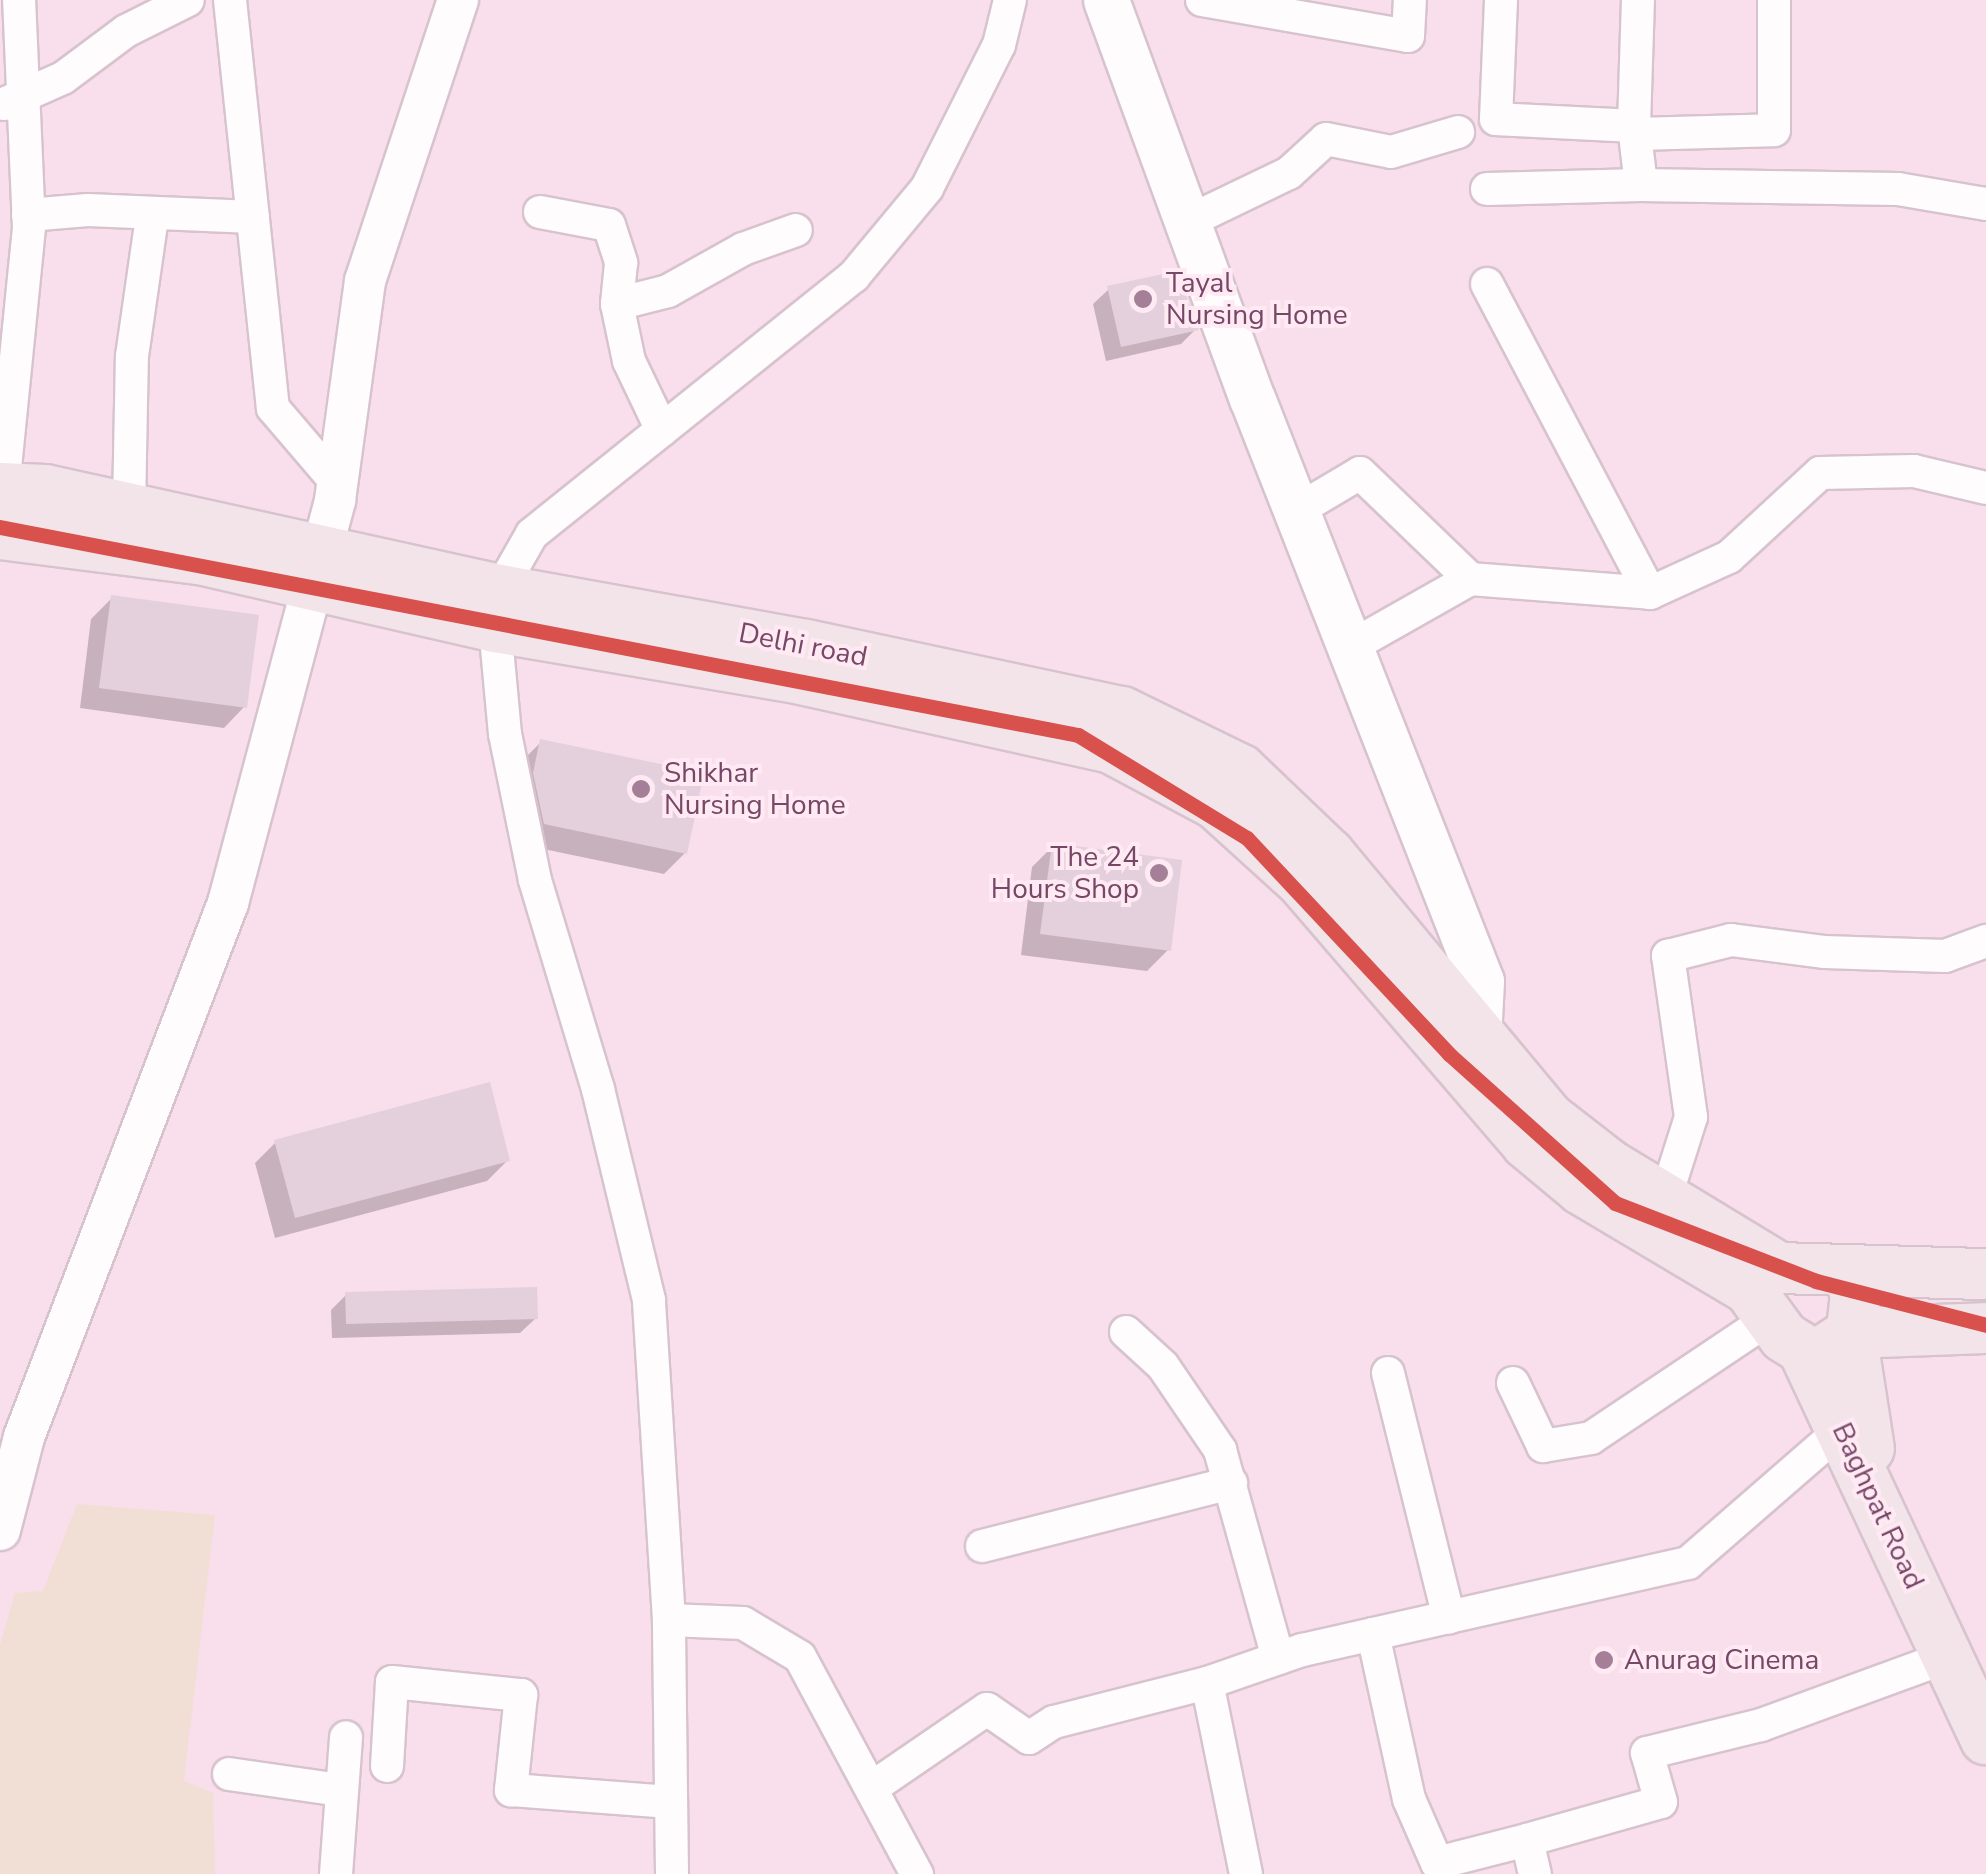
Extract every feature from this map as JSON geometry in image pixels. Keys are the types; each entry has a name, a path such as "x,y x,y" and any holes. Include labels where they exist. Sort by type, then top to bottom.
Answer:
{"main road":[{"path":"1106,0 1185,223 1481,981 1466,1049"},
{"path":"1,503 129,508 318,568"},
{"name":"Delhi road","path":"1,503 198,559 318,568 1111,748 1216,804 1422,994 1466,1049 1526,1143 1581,1189 1775,1318"},
{"path":"1422,994 1462,930"},
{"name":"Delhi road","path":"1466,1049 1550,1118 1664,1199 1778,1268 1806,1264 1848,1271 1986,1274"},
{"path":"1848,1271 1856,1295 1851,1333 1877,1504"},
{"path":"1775,1318 1818,1351 1851,1333 1986,1328"},
{"name":"Baghpat Road","path":"1775,1318 1842,1429 1986,1739"}],"street":[{"path":"1,503 28,215 11,101 18,0"},
{"path":"11,101 188,0"},
{"path":"230,0 273,408 338,484"},
{"path":"3,1507 24,1437 228,903 338,484 365,281 458,0"},
{"path":"672,1874 669,1620 649,1300 598,1089 534,880 505,734 497,608 532,534 854,276 928,188 999,44 1010,0"},
{"path":"1202,0 1408,36 1410,0"},
{"path":"1501,0 1496,119 1635,130 1774,130 1774,0"},
{"path":"1638,0 1635,130 1641,185"},
{"path":"1185,223 1288,173 1326,139 1392,152 1458,132"},
{"path":"1487,188 1641,185 1898,189 1986,204"},
{"path":"28,215 88,210 152,218 253,217"},
{"path":"540,212 608,225 620,262 617,304 629,361 662,430"},
{"path":"129,508 132,356 152,218"},
{"path":"617,304 668,291 743,249 796,230"},
{"path":"1487,284 1650,593"},
{"path":"1350,647 1470,578 1650,593 1730,557 1820,473 1914,471 1986,488"},
{"path":"1296,511 1360,473 1470,578"},
{"path":"1664,1199 1690,1117 1668,956 1731,940 1825,952 1945,956 1986,941"},
{"path":"1513,1384 1543,1446 1591,1438 1775,1318"},
{"path":"1126,1332 1163,1366 1220,1450 1278,1658"},
{"path":"1388,1373 1450,1617"},
{"path":"874,1787 987,1709 1030,1738 1054,1722 1207,1683 1278,1658 1688,1563 1842,1429"},
{"path":"982,1546 1230,1483"},
{"path":"669,1620 743,1624 800,1657 874,1787 917,1874"},
{"path":"1374,1634 1409,1799 1436,1864 1662,1802 1647,1753 1761,1725 1947,1657"},
{"path":"387,1766 392,1682 520,1695 511,1790 672,1802"},
{"path":"1207,1683 1246,1874"},
{"path":"336,1874 346,1737"},
{"path":"230,1774 340,1790"},
{"path":"1527,1840 1535,1874"}],"shaded area":[{"path":"0,0 1986,0 1986,1874 0,1874"},
{"path":"77,1504 215,1515 184,1781 213,1793 215,1874 0,1874 0,1645 15,1593 43,1591"}],"building":[{"path":"1177,271 1199,330 1121,347 1107,286"},
{"path":"111,595 259,615 247,708 99,688"},
{"path":"540,739 704,773 687,854 544,824 533,773"},
{"path":"1052,843 1182,860 1171,951 1040,934"},
{"path":"490,1082 510,1161 295,1218 274,1140"},
{"path":"537,1287 538,1319 346,1324 345,1292"}],"transit line":[{"path":"0,527 1078,735 1247,838 1449,1054 1615,1203 1816,1281 1986,1325"}],"place":[{"name":"Tayal Nursing Home","path":"1143,299"},
{"name":"Shikhar Nursing Home","path":"641,789"},
{"name":"The 24 Hours Shop","path":"1159,873"},
{"name":"Anurag Cinema","path":"1604,1660"}]}
